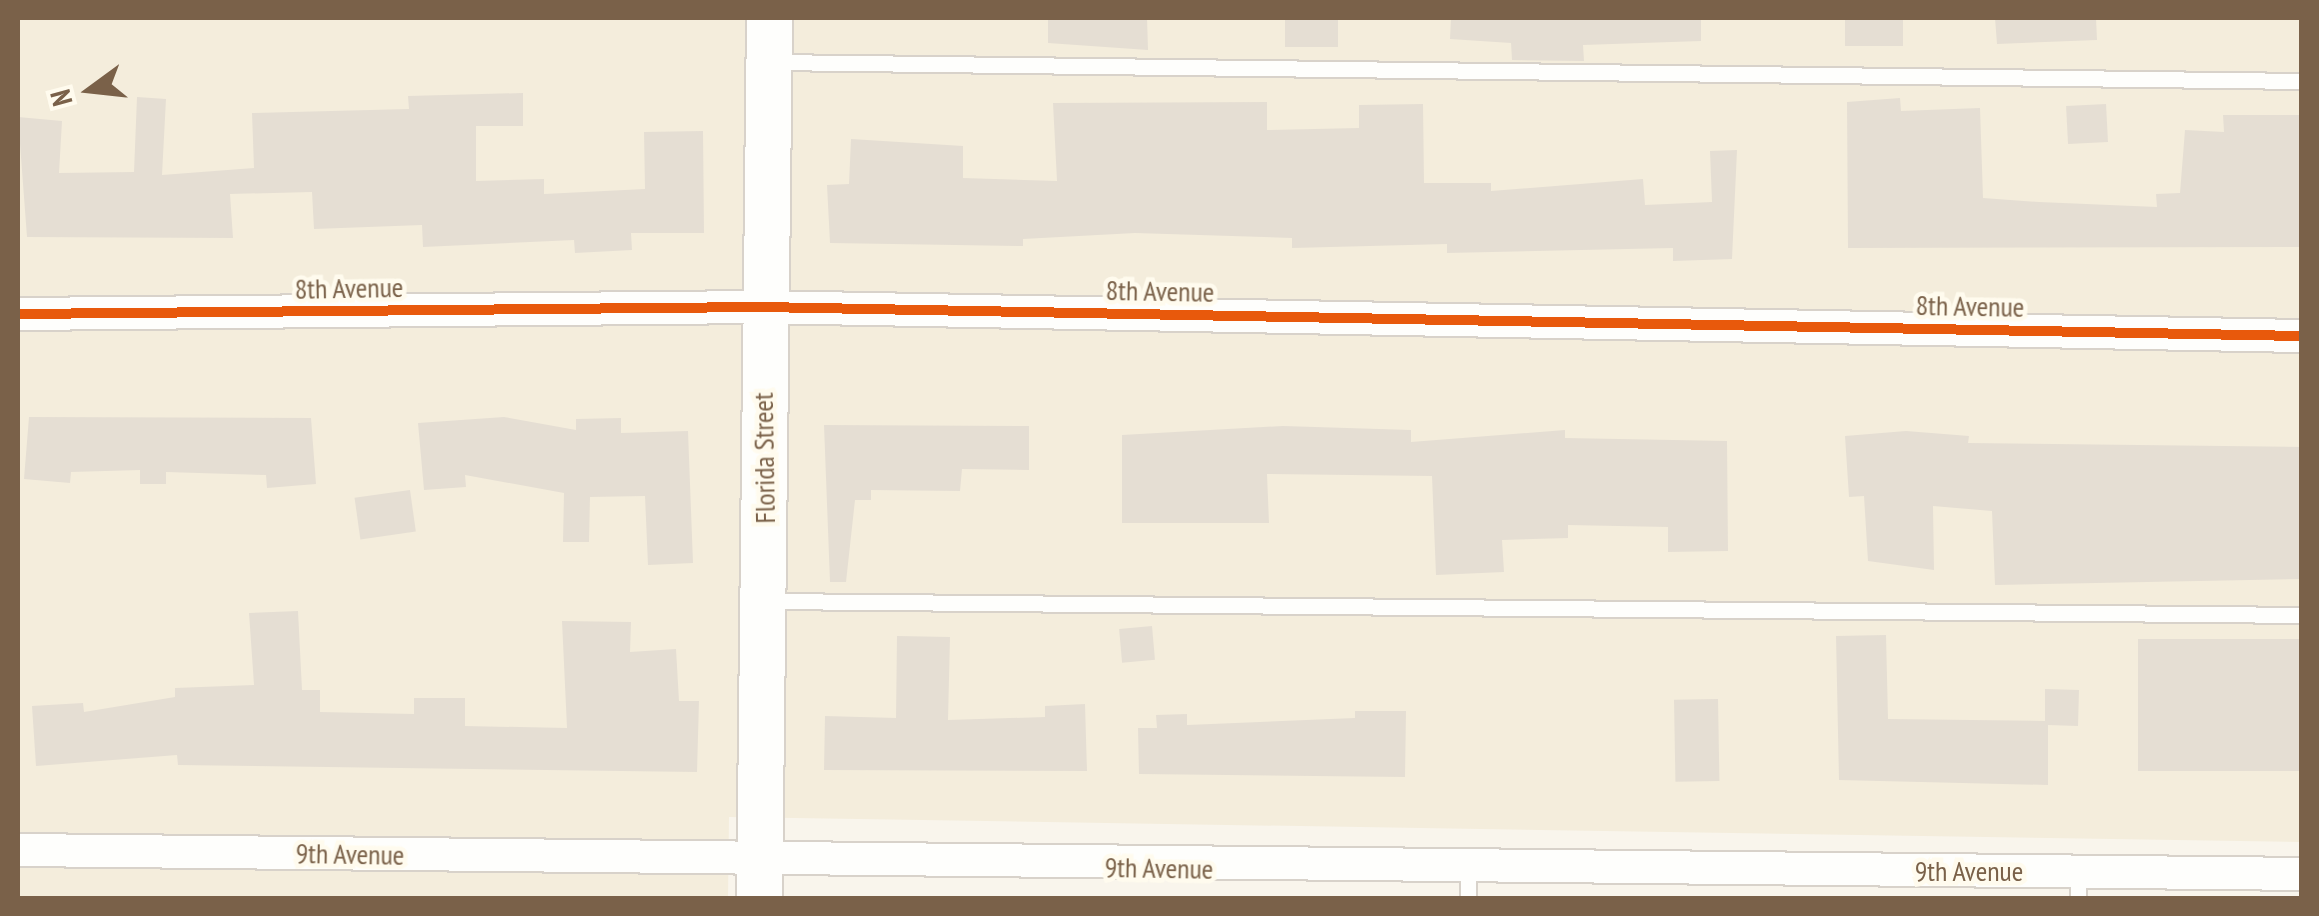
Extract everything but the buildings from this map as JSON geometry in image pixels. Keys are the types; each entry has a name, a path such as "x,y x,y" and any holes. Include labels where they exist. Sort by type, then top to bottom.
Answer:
{"street":[{"name":"Florida Street","path":"760,878 766,601 762,306 769,18"},
{"name":"8th Avenue","path":"18,314 762,306 2302,336"},
{"name":"9th Avenue","path":"18,850 760,878 2078,885 2302,874"}],"lane":[{"path":"768,62 2302,81"},
{"path":"766,601 2302,615"}],"shaded area":[{"path":"18,18 2301,18 2301,842 729,817 728,898 18,898"}],"cycle path":[{"path":"18,314 762,307 2302,336"}]}
